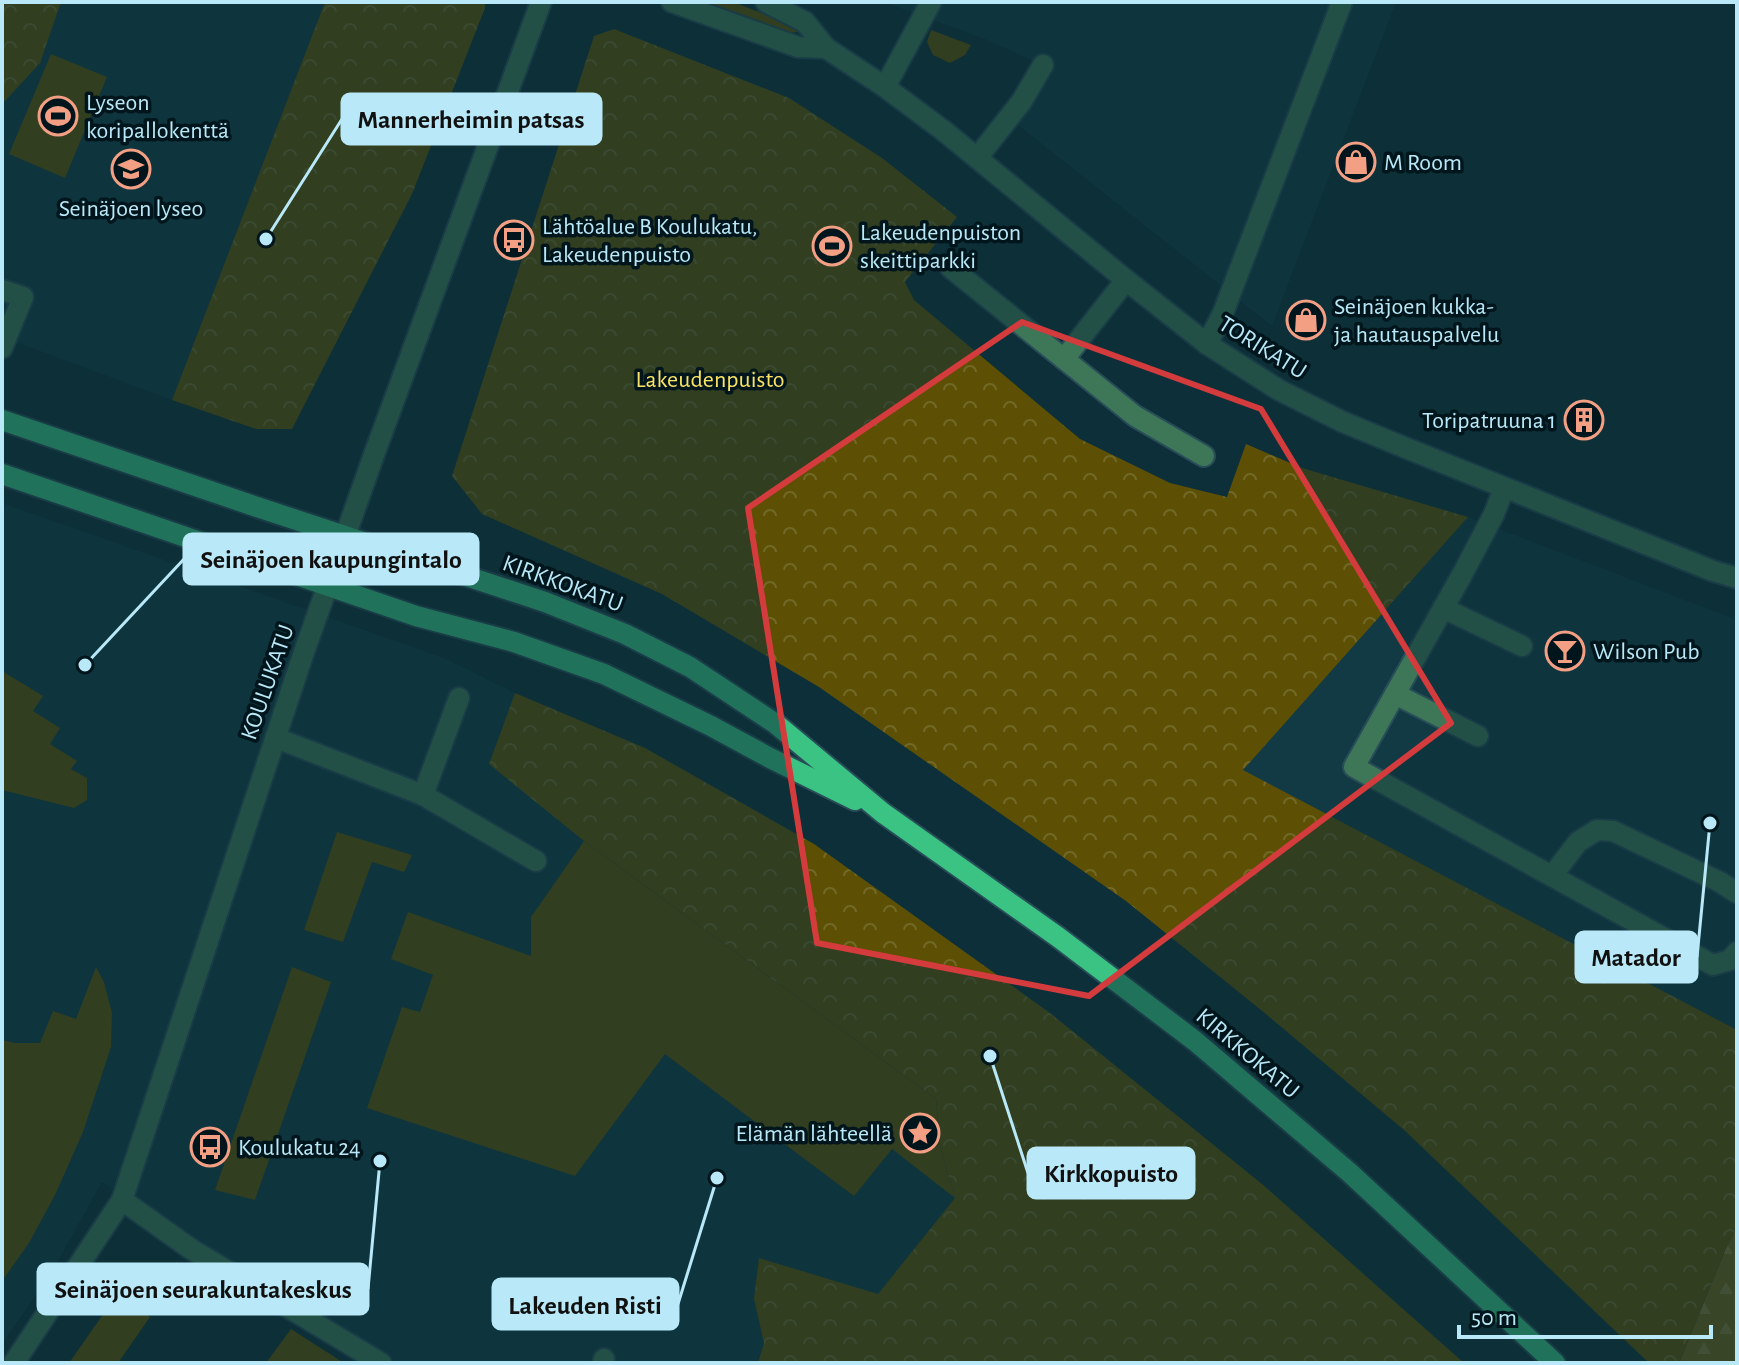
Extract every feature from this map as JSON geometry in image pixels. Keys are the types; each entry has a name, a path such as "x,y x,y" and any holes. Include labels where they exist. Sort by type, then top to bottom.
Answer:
{"main road":[{"name":"KIRKKOKATU","path":"2,420 545,602 638,640 690,667 776,724 883,813 1058,937 1195,1041 1350,1173 1555,1363"},
{"name":"KIRKKOKATU","path":"2,474 416,616 514,642 604,674 883,813"}],"street":[{"name":"KOULUKATU","path":"14,1363 122,1200 371,463 541,2"},
{"name":"TORIKATU","path":"672,2 798,47 826,48"},
{"name":"TORIKATU","path":"766,2 805,22 826,48 885,87 977,158 1207,344 1279,390 1343,422 1737,578"},
{"path":"885,87 931,2"},
{"path":"1207,344 1223,313 1342,2"},
{"path":"977,158 1022,101 1043,65"},
{"path":"951,268 1135,416 1204,456"},
{"path":"1064,359 1126,280"},
{"path":"2,290 23,297 2,348"},
{"path":"1504,488 1494,514 1354,767 1713,965 1730,960 1737,952"},
{"path":"1443,608 1522,646"},
{"path":"1395,694 1478,736"},
{"path":"423,795 459,698"},
{"path":"276,738 423,795 536,861"},
{"path":"1552,876 1578,842 1597,830 1613,831 1737,893"},
{"path":"122,1200 191,1249 381,1363"}],"highlighted area":[{"path":"1022,322 1261,409 1451,723 1089,996 817,943 748,508"}],"shaded area":[{"name":"Seinäjoen lyseo","path":"2,2 325,2 172,400 2,337"},
{"path":"884,2 1396,2 1272,326 1009,118 1042,65 987,40"},
{"path":"2,503 444,658 515,693 645,748 814,844 1050,1013 1262,1184 1464,1363 390,1363 102,1182 53,1270 2,1344"},
{"path":"1468,517 1737,620 1737,1030 1242,770"}],"green space":[{"path":"2,2 61,2 40,63 5,101 2,99"},
{"path":"325,2 485,2 485,8 412,194 292,429 256,429 172,400"},
{"path":"708,2 733,2 800,32 787,33"},
{"name":"Lakeudenpuisto","path":"614,29 789,98 882,158 957,217 905,282 914,300 1080,439 1170,483 1227,497 1246,444 1302,468 1468,517 1243,770 1737,1030 1737,1227 1679,1363 1649,1363 1404,1130 1126,901 819,687 662,594 482,514 452,476 594,36"},
{"path":"931,30 971,45 965,55 950,63 933,55 927,42"},
{"name":"Lyseon koripallokenttä","path":"51,54 107,77 65,178 9,154"},
{"path":"2,671 43,696 33,711 60,728 50,744 77,761 71,769 87,778 87,800 74,808 2,790"},
{"path":"515,693 645,748 814,844 1050,1013 1262,1184 1464,1363 758,1363 764,1343 754,1299 759,1258 878,1294 955,1198 940,1146 936,1099 584,841 489,764"},
{"path":"337,832 412,855 404,872 372,862 343,942 304,930"},
{"path":"584,841 936,1099 940,1146 955,1198 892,1149 854,1196 665,1054 575,1176 367,1108 402,1007 420,1012 433,975 391,959 408,912 531,956 531,917"},
{"path":"96,967 104,982 112,1013 111,1047 83,1132 55,1195 29,1243 2,1281 2,1040 40,1043 53,1011 76,1019"},
{"path":"292,967 331,982 255,1200 215,1190"},
{"path":"1737,1227 1737,1363 1679,1363 1726,1248"},
{"path":"176,1262 203,1280 191,1298 173,1286 161,1302 129,1279 142,1270 169,1270"},
{"path":"118,1293 150,1317 118,1363 69,1363"},
{"path":"291,1329 344,1363 266,1363"}],"place":[{"name":"Lyseon koripallokenttä","path":"58,116"},
{"name":"M Room","path":"1356,162"},
{"name":"Seinäjoen lyseo","path":"131,169"},
{"name":"Mannerheimin patsas","path":"266,239"},
{"name":"Lähtöalue B Koulukatu, Lakeudenpuisto","path":"514,240"},
{"name":"Lakeudenpuiston skeittiparkki","path":"832,246"},
{"name":"Seinäjoen kukka- ja hautauspalvelu","path":"1306,320"},
{"name":"Toripatruuna 1","path":"1584,420"},
{"name":"Wilson Pub","path":"1565,651"},
{"name":"Seinäjoen kaupungintalo","path":"85,665"},
{"name":"Matador","path":"1710,823"},
{"name":"Kirkkopuisto","path":"990,1056"},
{"name":"Elämän lähteellä","path":"920,1133"},
{"name":"Koulukatu 24","path":"210,1147"},
{"name":"Seinäjoen seurakuntakeskus","path":"380,1161"},
{"name":"Lakeuden Risti","path":"717,1178"}]}
